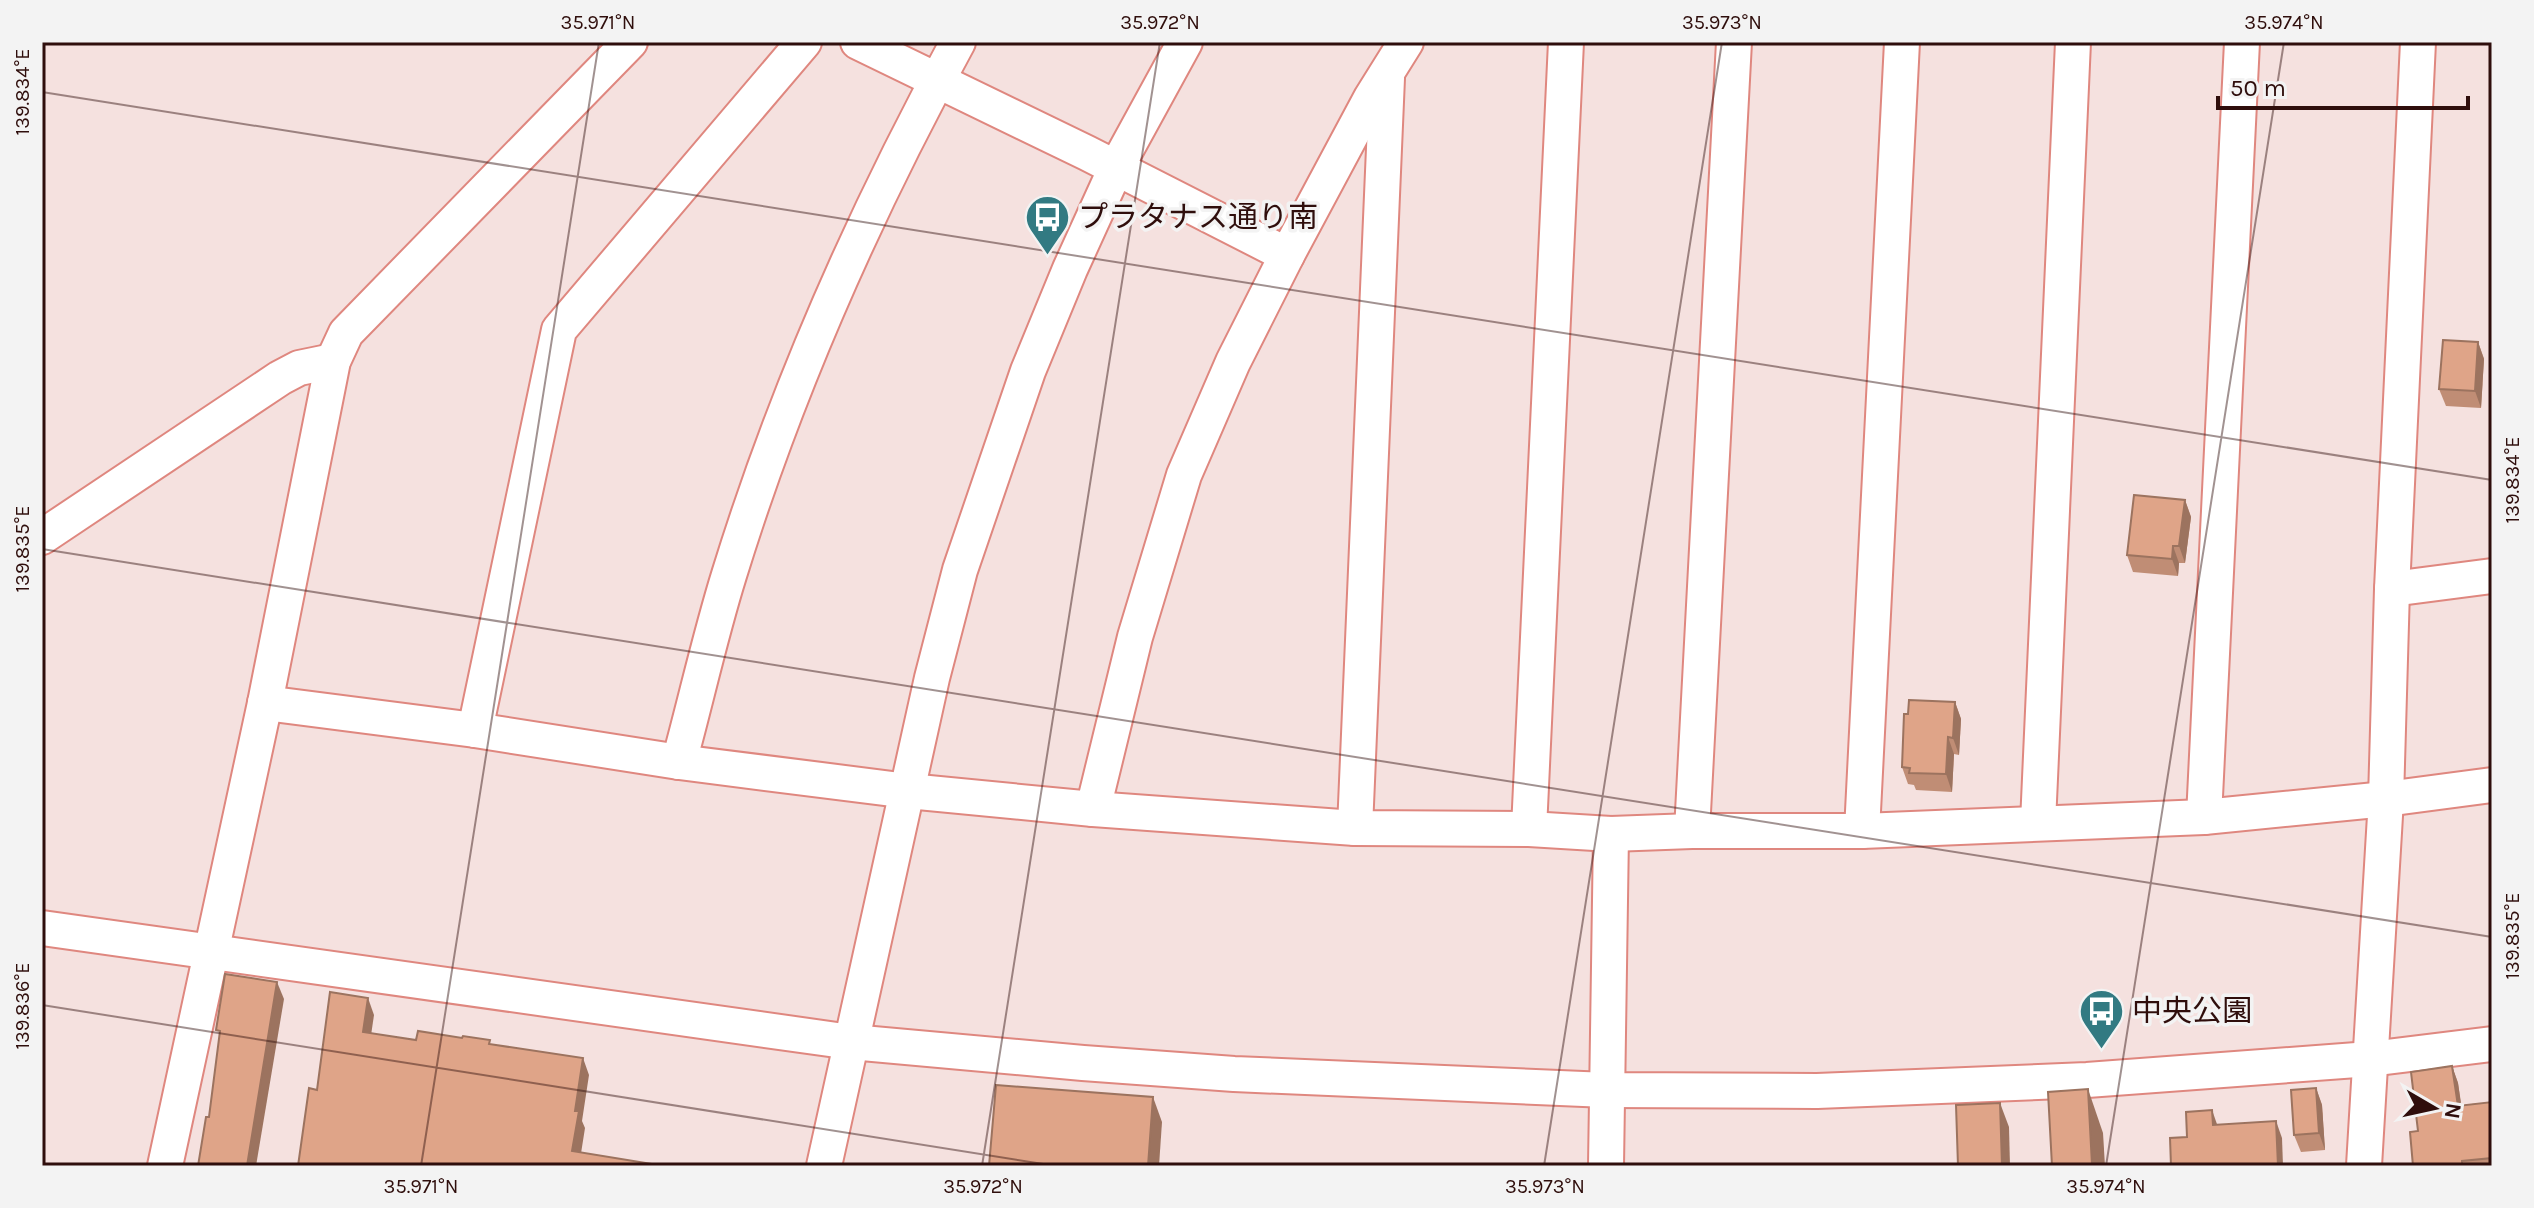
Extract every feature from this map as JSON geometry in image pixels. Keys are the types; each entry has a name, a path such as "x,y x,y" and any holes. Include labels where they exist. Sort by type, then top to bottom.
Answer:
{"street":[{"path":"165,1166 265,703 333,361 346,333 630,42"},
{"path":"475,730 559,330 804,42"},
{"path":"858,42 1287,255"},
{"path":"679,762 728,577 791,397 857,240 958,42"},
{"path":"824,1166 960,570 1028,371 1058,298 1116,168 1185,42"},
{"path":"1093,809 1135,637 1184,475 1233,362 1287,255 1371,98 1406,42"},
{"path":"1529,829 1566,42"},
{"path":"1692,831 1734,42"},
{"path":"1862,831 1902,42"},
{"path":"2038,823 2073,42"},
{"path":"2204,817 2242,42"},
{"path":"2364,1166 2386,799 2392,589 2418,42"},
{"path":"1355,828 1387,74"},
{"path":"42,537 280,378 299,368 333,361"},
{"path":"2392,589 2492,576"},
{"path":"265,703 908,791 1093,809 1355,828 1529,829 1611,834 1862,831 2204,817 2492,785"},
{"path":"1606,1166 1611,834"},
{"path":"42,928 851,1042 1234,1074 1607,1090 1817,1091 2039,1082 2370,1059 2492,1044"}],"building":[{"path":"2443,340 2478,342 2475,391 2439,389"},
{"path":"2134,495 2185,500 2179,546 2173,546 2172,559 2127,555"},
{"path":"1909,700 1955,702 1953,738 1948,737 1946,774 1909,773 1910,768 1902,767 1904,714 1908,714"},
{"path":"225,974 277,982 247,1166 198,1166 206,1117 209,1117 220,1031 216,1030"},
{"path":"330,992 368,998 363,1032 416,1040 418,1031 463,1036 490,1040 489,1044 583,1058 572,1151 664,1166 298,1166 309,1088 317,1090"},
{"path":"2452,1066 2458,1106 2492,1102 2492,1158 2462,1161 2462,1166 2413,1166 2410,1132 2418,1131 2411,1072"},
{"path":"996,1085 1153,1097 1148,1166 989,1166"},
{"path":"2316,1088 2319,1133 2294,1135 2291,1090"},
{"path":"2088,1089 2092,1165 2052,1166 2048,1092"},
{"path":"2000,1103 2002,1166 1958,1166 1956,1105"},
{"path":"2212,1110 2213,1125 2276,1121 2278,1166 2171,1166 2170,1138 2187,1137 2186,1112"}],"place":[{"name":"プラタナス通り南","path":"1047,256"},
{"name":"中央公園","path":"2101,1050"}]}
